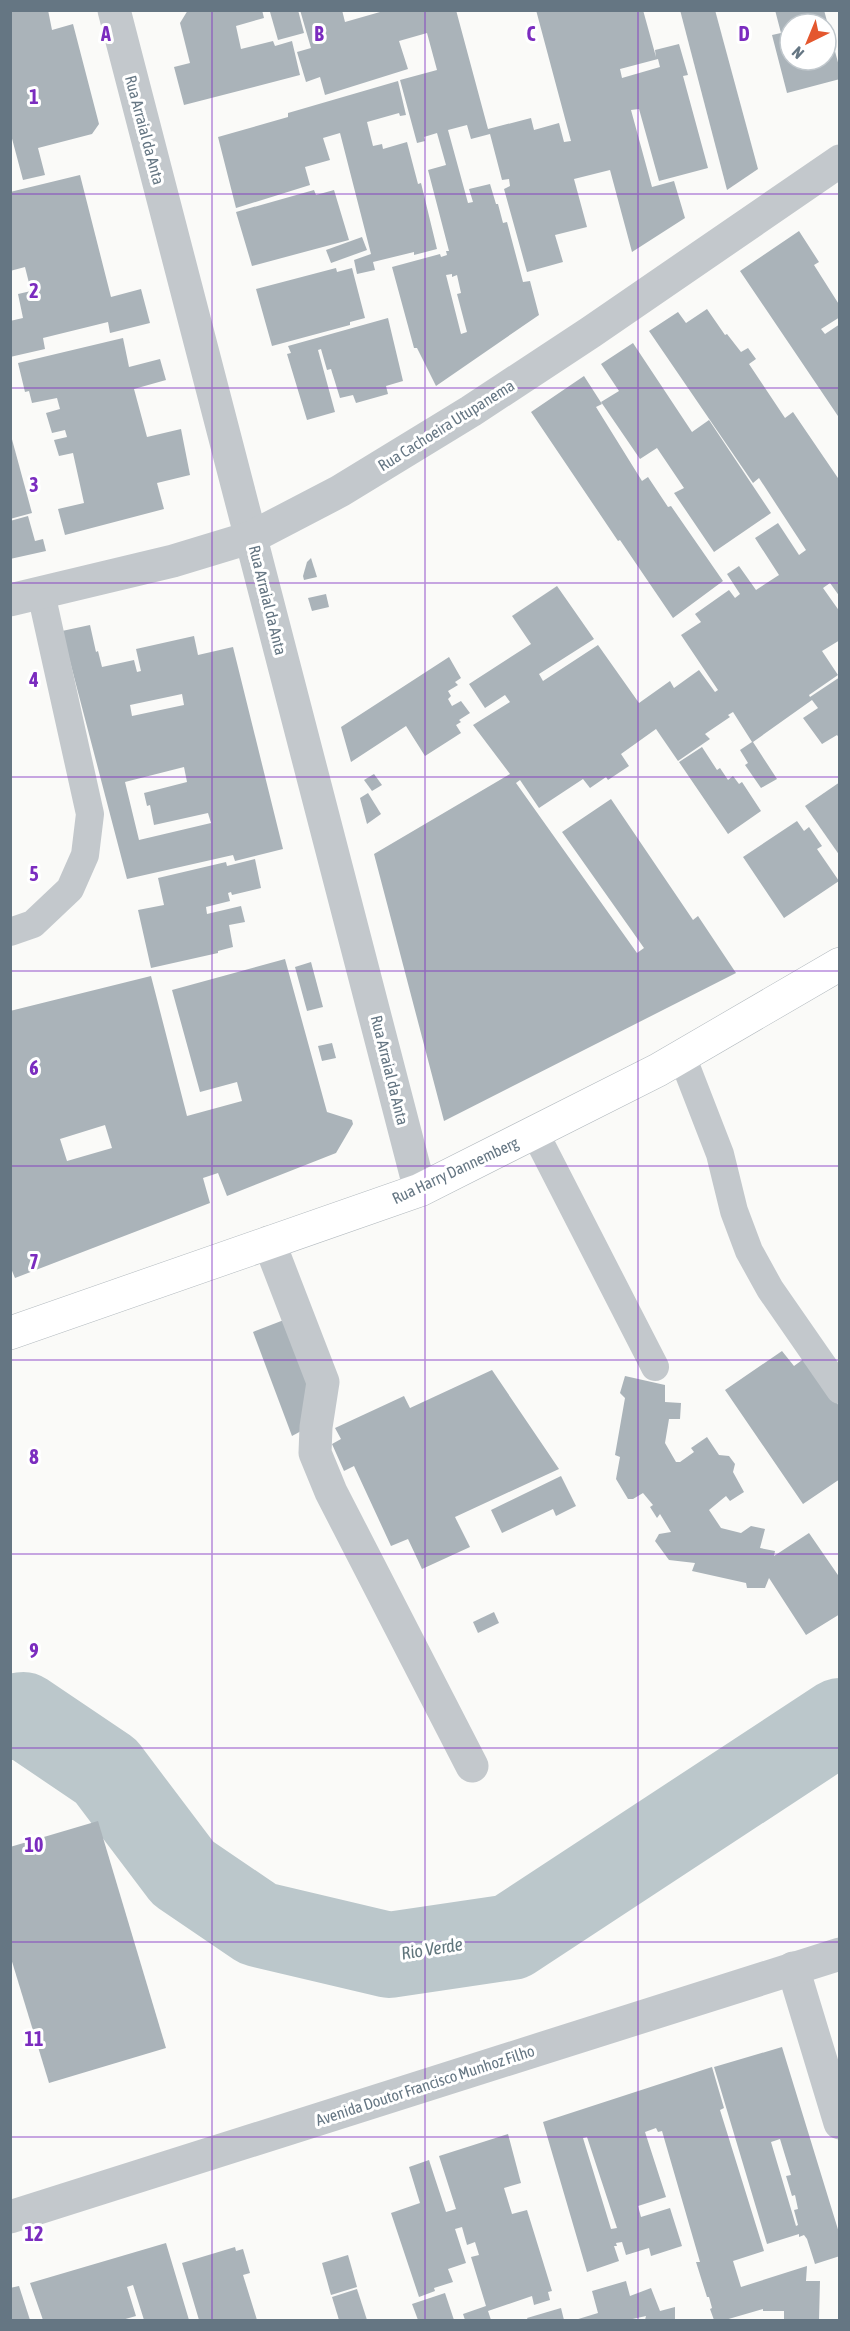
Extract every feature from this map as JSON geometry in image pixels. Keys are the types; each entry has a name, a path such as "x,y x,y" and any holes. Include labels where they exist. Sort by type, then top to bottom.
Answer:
{"main road":[{"name":"Rua Harry Dannemberg","path":"10,1333 420,1190 682,1056 840,964"}],"street":[{"name":"Rua Arraial da Anta","path":"114,10 420,1190"},
{"name":"Rua Cachoeira Utupanema","path":"26,596 173,561 252,537 340,491 471,411 591,332 840,161"},
{"path":"269,1242 323,1382 316,1427 315,1453 331,1492 472,1766"},
{"name":"Avenida Doutor Francisco Munhoz Filho","path":"10,2217 840,1954"},
{"path":"793,1968 840,2123"}],"lane":[{"path":"10,932 33,924 70,889 85,855 90,814 26,596"},
{"path":"682,1056 720,1154 734,1211 748,1251 770,1289 840,1390"},
{"path":"535,1133 655,1367"}],"building":[{"path":"10,10 48,10 52,30 73,24 99,124 92,134 38,148 45,175 23,180 10,131"},
{"path":"188,10 262,10 264,18 236,26 241,49 273,41 275,46 292,41 300,75 184,105 174,67 190,63 180,23"},
{"path":"298,10 304,33 278,40 270,12"},
{"path":"300,10 342,10 345,22 387,10 456,10 488,129 531,118 534,130 559,123 564,142 571,141 536,10 643,10 656,57 655,50 679,44 688,75 683,76 708,168 659,181 639,109 631,110 652,187 674,181 685,218 632,252 610,170 574,179 587,227 555,235 563,262 527,272 504,189 510,186 509,179 502,180 490,134 471,139 467,125 448,130 468,203 473,202 469,189 490,184 503,223 507,222 523,282 530,281 539,315 436,386 417,348 414,348 392,267 440,254 441,257 447,255 446,251 449,251 428,170 446,165 437,133 424,137 425,141 417,143 400,80 437,70 427,33 399,41 408,69 325,95 320,77 306,82 297,52 311,48","holes":["658,59 660,67 622,78 620,69","452,274 452,277 457,275 461,293 457,294 467,332 461,334 446,275"]},
{"path":"680,10 715,10 758,169 727,190"},
{"path":"775,10 824,10 825,12 778,12 778,22"},
{"path":"778,34 778,58 772,35"},
{"path":"838,62 840,79 787,93 782,72 838,72"},
{"path":"398,81 406,115 400,116 399,113 367,122 373,146 382,144 383,149 407,142 418,184 421,183 437,249 373,262 375,270 357,274 354,260 371,254 340,133 323,138 330,160 305,167 310,185 236,208 218,137 288,117 288,113"},
{"path":"80,175 111,297 141,289 150,323 110,333 108,322 43,338 45,349 10,357 10,321 23,318 18,294 31,291 25,267 10,271 10,192"},
{"path":"314,190 316,195 334,190 349,240 252,266 236,212"},
{"path":"799,231 819,262 814,265 840,306 840,317 821,329 825,334 840,324 840,419 740,271"},
{"path":"362,237 367,250 331,263 326,250"},
{"path":"336,268 337,272 352,268 365,318 350,322 350,325 272,346 256,289"},
{"path":"707,309 725,335 727,334 741,352 748,348 756,359 749,364 785,418 793,412 840,481 840,597 830,583 823,588 840,612 840,640 822,651 838,675 809,695 810,697 840,677 840,739 837,735 822,744 803,718 818,708 812,700 753,742 777,779 761,788 745,765 748,763 740,750 752,742 733,712 728,715 730,717 705,734 710,739 678,761 656,729 621,754 629,766 608,780 606,777 590,788 583,779 539,808 520,780 516,783 637,953 644,948 562,832 611,799 693,920 698,916 736,973 444,1121 374,854 510,774 473,725 510,702 505,695 485,708 469,684 531,644 512,616 557,586 594,639 539,674 543,681 598,645 639,703 670,681 674,688 699,670 715,692 718,690 681,635 701,622 695,614 729,590 735,598 740,594 727,574 739,566 756,590 779,575 755,538 778,523 799,555 806,550 759,478 753,483 649,331 678,312 686,323"},
{"path":"388,318 403,381 386,386 388,394 356,403 353,395 340,398 331,369 327,370 321,349 318,350 335,412 307,420 287,354 291,353 288,346"},
{"path":"123,338 129,367 160,359 166,380 134,389 147,437 181,429 190,475 157,483 164,509 65,535 58,509 84,503 73,453 59,456 54,440 67,437 65,430 52,433 46,413 60,409 57,398 32,403 29,391 25,392 18,363"},
{"path":"633,343 692,432 709,420 771,513 714,552 674,493 684,488 657,448 640,459 601,402 619,391 601,364"},
{"path":"584,376 602,404 596,407 642,481 648,477 723,581 673,618 531,412"},
{"path":"10,432 32,513 10,519"},
{"path":"28,516 35,541 43,539 46,551 10,559 10,521"},
{"path":"311,558 317,577 304,580 307,562"},
{"path":"326,594 329,607 312,611 308,598"},
{"path":"90,625 102,667 134,660 137,672 141,671 136,649 194,636 198,655 233,647 283,849 235,861 233,855 127,879 62,631","holes":["182,694 184,705 132,716 130,705","184,767 187,782 144,793 147,806 150,805 154,825 208,813 211,823 139,840 125,782"]},
{"path":"449,657 461,678 455,682 458,685 448,691 451,696 448,699 452,706 461,701 470,713 459,720 461,722 456,725 461,733 425,756 406,726 351,762 341,727"},
{"path":"702,747 717,770 720,768 728,780 733,776 739,784 742,782 761,811 728,834 679,762"},
{"path":"374,774 382,785 372,791 364,780"},
{"path":"840,782 840,856 805,806"},
{"path":"368,793 381,814 367,824 360,798"},
{"path":"797,821 804,831 809,827 822,846 817,849 839,881 784,918 743,857"},
{"path":"255,859 261,888 232,895 231,892 228,893 230,901 206,907 207,914 241,906 245,922 229,925 233,947 218,951 218,953 151,968 138,910 164,905 158,878 226,862 227,866"},
{"path":"285,959 327,1112 352,1120 353,1124 336,1153 227,1196 218,1173 203,1178 210,1203 15,1278 10,1266 10,1011 151,976 187,1116 242,1101 237,1082 200,1092 172,990","holes":["105,1125 112,1148 67,1161 60,1139"]},
{"path":"311,962 323,1007 307,1011 295,967"},
{"path":"332,1043 336,1058 322,1061 318,1046"},
{"path":"289,1318 317,1390 303,1430 292,1436 253,1332"},
{"path":"782,1351 794,1366 809,1355 840,1408 840,1479 803,1504 725,1390"},
{"path":"492,1370 559,1469 455,1517 470,1547 422,1569 408,1539 391,1546 354,1466 344,1471 332,1444 341,1439 335,1428 404,1396 410,1408"},
{"path":"625,1376 665,1385 665,1402 681,1403 680,1419 669,1419 665,1443 676,1462 680,1462 694,1452 691,1448 707,1437 719,1455 729,1456 735,1464 733,1472 744,1492 730,1501 726,1496 709,1510 721,1528 741,1533 751,1526 765,1529 760,1548 775,1551 774,1556 809,1533 840,1578 840,1614 806,1635 769,1578 765,1588 747,1588 746,1583 692,1571 695,1563 669,1560 655,1541 659,1534 671,1532 660,1514 657,1518 650,1507 653,1505 643,1493 633,1499 628,1499 616,1479 620,1457 615,1455 625,1398 620,1393"},
{"path":"561,1476 576,1506 556,1516 553,1509 502,1533 491,1510"},
{"path":"494,1612 499,1623 478,1633 473,1622"},
{"path":"98,1821 166,2048 49,2083 10,1955 10,1847"},
{"path":"782,2047 840,2236 840,2256 815,2264 807,2239 804,2235 799,2237 799,2234 767,2244 714,2067","holes":["780,2139 791,2175 786,2176 792,2196 795,2195 798,2209 794,2210 798,2225 796,2226 771,2142"]},
{"path":"712,2067 724,2108 720,2110 764,2251 733,2261 741,2287 807,2266 806,2281 820,2281 819,2320 784,2320 784,2311 763,2311 763,2309 725,2320 714,2320 709,2297 707,2297 696,2262 700,2262 662,2131 658,2132 656,2128 645,2132 666,2197 638,2206 641,2217 670,2208 682,2246 651,2256 649,2248 626,2255 622,2242 616,2243 617,2246 614,2246 619,2261 587,2272 543,2122","holes":["587,2137 617,2228 611,2229 583,2138"]},
{"path":"508,2134 521,2183 504,2188 512,2214 527,2210 552,2291 548,2292 550,2300 534,2305 532,2296 488,2311 491,2320 465,2320 463,2314 486,2306 471,2257 479,2255 475,2242 467,2245 462,2227 455,2229 466,2263 448,2269 453,2282 434,2288 435,2291 419,2297 391,2213 420,2203 409,2167 429,2160 446,2212 456,2209 439,2156"},
{"path":"166,2243 189,2320 144,2320 133,2285 127,2287 136,2316 122,2320 43,2320 30,2283"},
{"path":"235,2247 236,2251 243,2249 250,2273 243,2275 257,2320 199,2320 182,2263"},
{"path":"348,2255 357,2287 331,2295 322,2263"},
{"path":"626,2281 630,2296 651,2288 660,2311 675,2307 675,2320 645,2320 646,2316 628,2320 575,2320 598,2313 592,2291"},
{"path":"19,2286 30,2320 10,2320 10,2288"},
{"path":"357,2289 367,2320 339,2320 332,2297"},
{"path":"445,2293 454,2320 418,2320 412,2304"},
{"path":"561,2308 564,2320 528,2320 527,2318"}],"waterway":[{"name":"Rio Verde","path":"10,1717 23,1715 106,1771 183,1873 258,1924 389,1955 511,1937 840,1721"}]}
